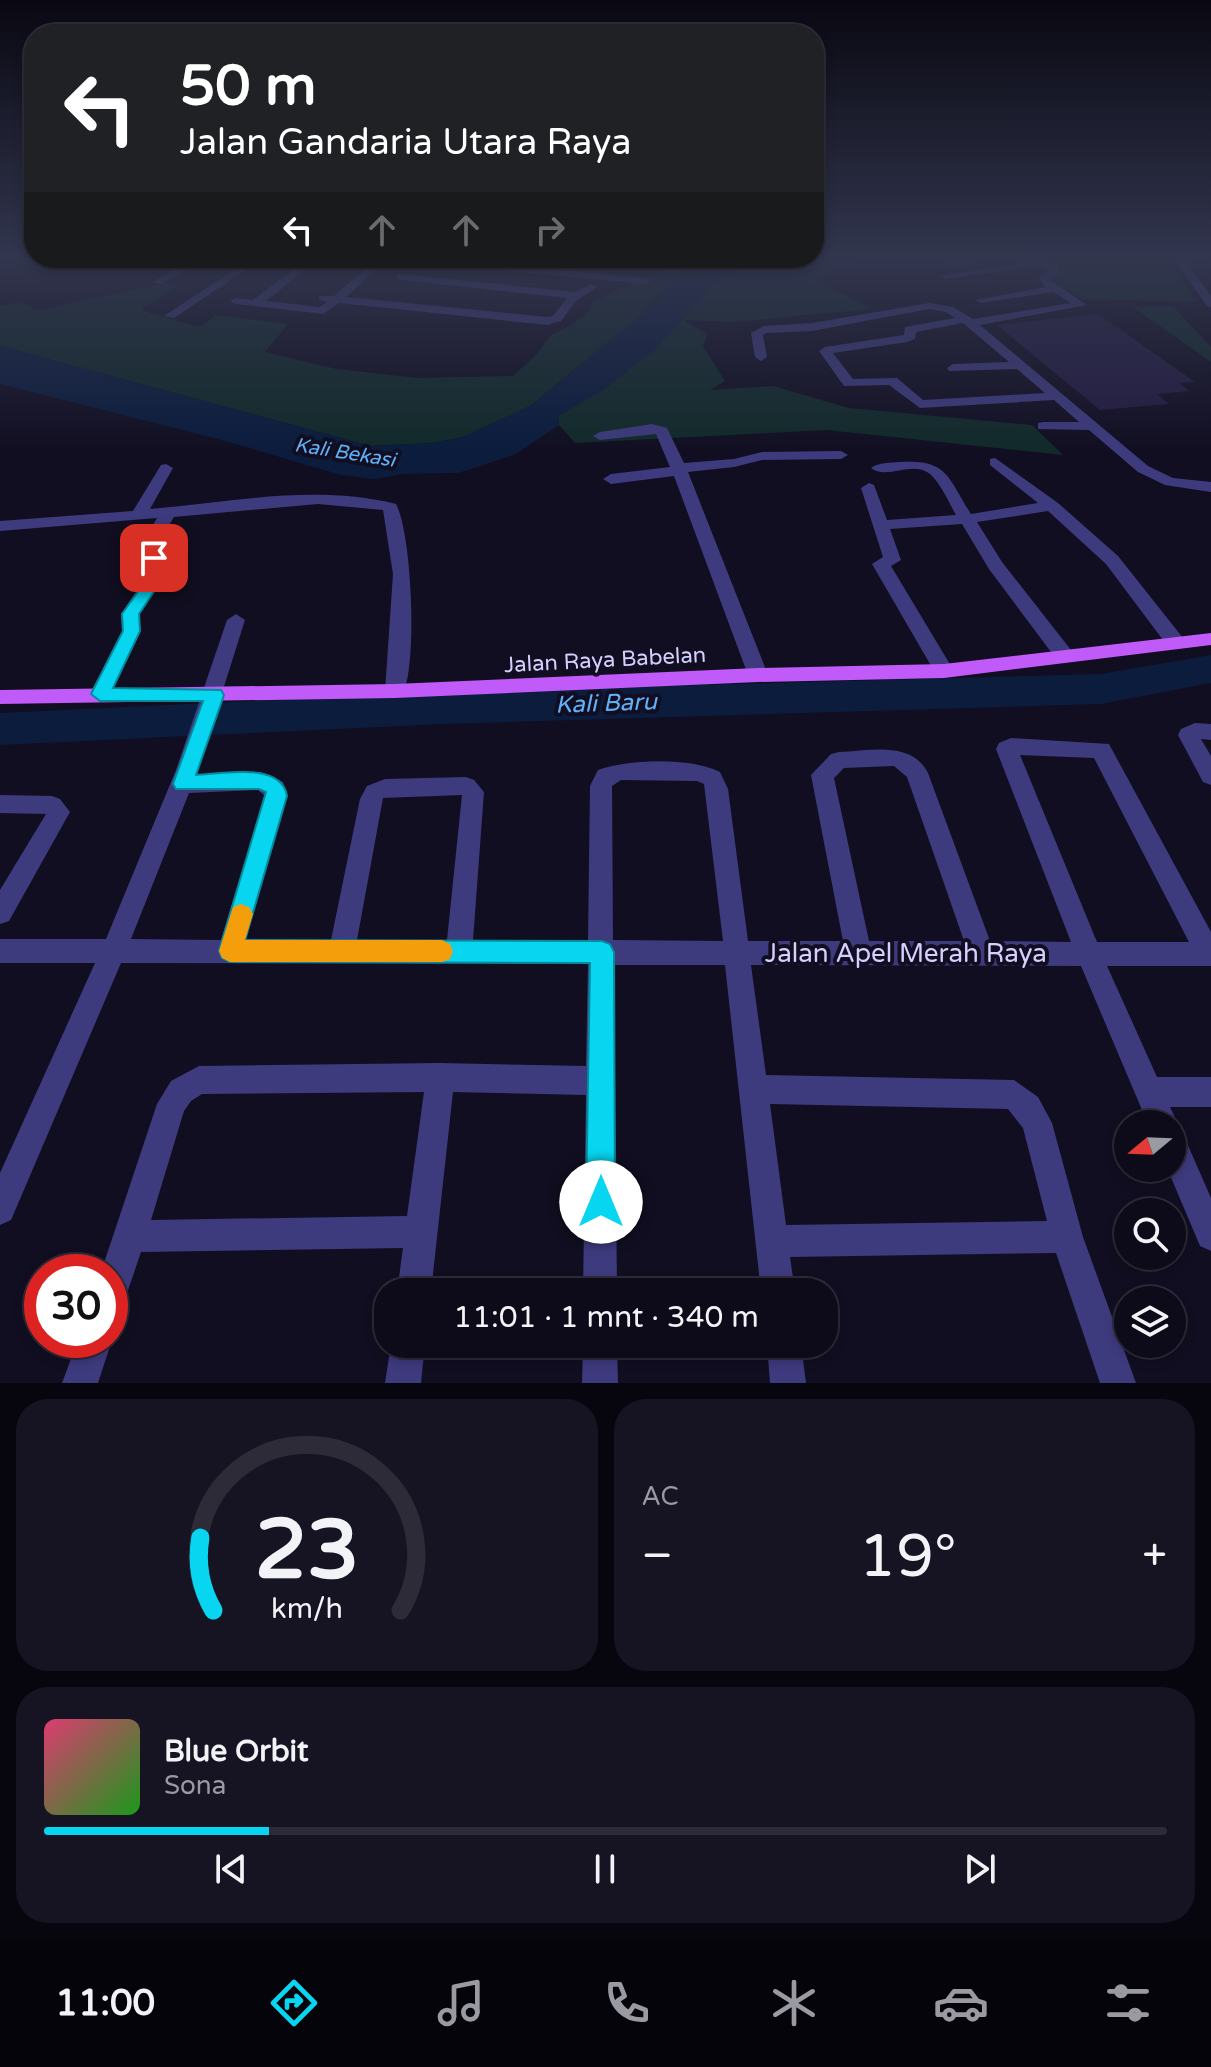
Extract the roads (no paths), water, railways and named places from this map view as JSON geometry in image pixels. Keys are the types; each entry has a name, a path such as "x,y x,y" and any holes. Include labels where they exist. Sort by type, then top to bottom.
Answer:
{"main road":[{"name":"Jalan Raya Babelan","path":"0,697 395,691 758,675 944,671 1211,639"}],"street":[{"path":"761,357 757,333 831,324"},
{"path":"951,324 909,330 911,336 907,338 825,351 849,383 892,381 920,404 1056,396"},
{"path":"971,324 1154,476 1170,482 1211,487"},
{"path":"953,368 1020,365"},
{"path":"1043,426 1092,426"},
{"path":"600,436 659,428 695,505 758,675"},
{"path":"611,479 734,463 762,456 841,455"},
{"path":"995,462 1052,506 1112,560 1176,643"},
{"path":"878,468 930,466 936,470 995,565 1064,655"},
{"path":"138,516 166,468"},
{"path":"869,488 892,560 881,564 944,671"},
{"path":"0,526 273,502 342,500 390,507 398,527 400,569 395,691"},
{"path":"881,525 967,519 1052,506"},
{"path":"100,694 131,631 130,614 147,590 148,574 154,558 145,553 168,513"},
{"path":"0,1209 183,784 236,620"},
{"path":"1211,732 1195,731 1188,735 1211,776"},
{"path":"1157,1110 1007,752 1011,746 1101,750 1210,954"},
{"path":"858,952 822,775 839,760 897,758 917,773 981,953"},
{"path":"600,1278 601,786 606,776 620,771 700,772 712,778 717,789 777,1278"},
{"path":"183,784 261,781 275,788 276,796 230,951"},
{"path":"342,951 371,799 375,792 385,788 466,786 473,792 473,801 459,951"},
{"path":"0,804 52,805 59,812 0,913"},
{"name":"Jalan Apel Merah Raya","path":"0,951 1210,954"},
{"path":"125,1254 172,1104 189,1085 210,1079 440,1077 601,1081"},
{"path":"416,1278 440,1077"},
{"path":"755,1089 1014,1095 1028,1107 1037,1123 1067,1237 1118,1383"},
{"path":"1149,1092 1211,1092"},
{"path":"1186,1177 1211,1235"},
{"path":"131,1236 421,1232"},
{"path":"773,1241 1067,1237"},
{"path":"80,1383 89,1358"},
{"path":"403,1383 406,1358"},
{"path":"600,1358 600,1383"},
{"path":"785,1358 788,1383"}],"water":[{"name":"Kali Bekasi","path":"631,324 678,324 654,350 606,388 558,416 559,425 516,454 457,473 402,474 375,479 341,475 218,439 0,384 0,346 371,446 433,443 463,437 530,406"}],"waterway":[{"name":"Kali Baru","path":"0,729 442,708 1101,689 1211,669"}]}
